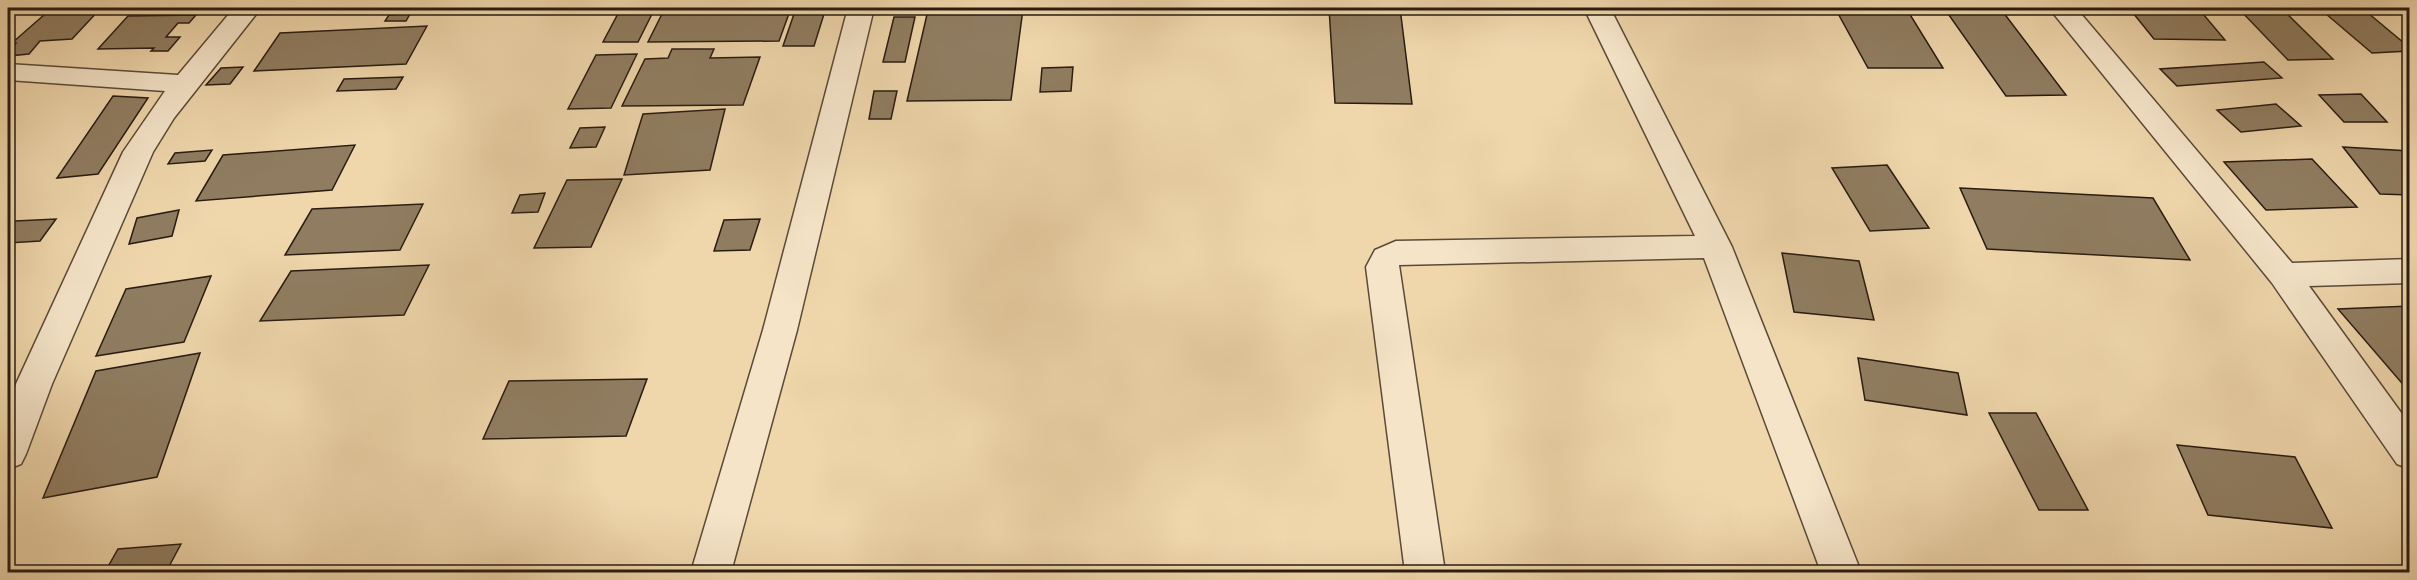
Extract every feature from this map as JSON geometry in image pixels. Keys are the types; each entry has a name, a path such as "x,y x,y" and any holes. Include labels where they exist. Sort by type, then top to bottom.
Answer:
{"street":[{"path":"8,454 34,384 105,220 138,152 162,113 248,8"},
{"path":"711,573 780,330 861,8"},
{"path":"1597,8 1716,247 1841,573"},
{"path":"2062,8 2284,275 2409,454"},
{"path":"8,72 185,84"},
{"path":"1425,573 1382,267 1386,258 1396,252 1716,247"},
{"path":"2284,275 2409,271"}],"building":[{"path":"52,8 115,8 100,9 72,39 40,41 29,54 8,56 16,43 12,43"},
{"path":"164,8 193,8 189,12 159,13"},
{"path":"291,8 373,8 370,11 286,14"},
{"path":"621,8 655,8 638,42 603,42"},
{"path":"665,8 791,8 779,41 648,42"},
{"path":"1329,8 1400,8 1412,104 1335,103"},
{"path":"1835,8 1906,8 1943,68 1868,68"},
{"path":"1944,8 2000,8 2066,95 2006,96"},
{"path":"2129,8 2198,8 2225,40 2154,39"},
{"path":"2238,8 2281,8 2333,59 2288,60"},
{"path":"2319,8 2362,8 2410,48 2410,51 2372,53"},
{"path":"1023,9 1011,100 907,101 928,10"},
{"path":"410,14 406,21 385,21 389,15"},
{"path":"794,14 824,14 814,46 783,46"},
{"path":"196,15 189,23 178,23 166,37 180,37 168,51 151,51 154,48 98,49 128,16"},
{"path":"894,17 915,17 905,62 883,62"},
{"path":"427,26 406,64 254,71 280,33"},
{"path":"672,49 714,49 710,58 760,57 743,105 622,106 645,59 668,58"},
{"path":"637,54 611,108 568,109 596,55"},
{"path":"2264,62 2282,78 2177,86 2160,69"},
{"path":"243,67 230,84 206,85 221,68"},
{"path":"1073,67 1071,91 1040,92 1042,68"},
{"path":"403,77 396,89 337,91 344,79"},
{"path":"874,91 897,91 891,119 869,119"},
{"path":"2361,94 2387,122 2344,122 2319,95"},
{"path":"113,96 148,98 98,174 57,178"},
{"path":"2276,104 2301,126 2241,132 2217,110"},
{"path":"725,109 710,170 624,175 643,114"},
{"path":"605,127 596,147 570,148 580,128"},
{"path":"355,145 332,190 196,201 223,155"},
{"path":"2343,147 2410,151 2410,195 2380,194"},
{"path":"212,150 205,161 168,164 175,153"},
{"path":"2312,159 2357,207 2266,210 2224,162"},
{"path":"1887,165 1929,228 1870,231 1832,168"},
{"path":"622,179 591,247 534,248 567,180"},
{"path":"1960,188 2153,198 2190,260 1987,249"},
{"path":"545,193 538,212 512,213 520,195"},
{"path":"423,204 400,250 285,255 312,209"},
{"path":"179,210 172,236 129,244 137,218"},
{"path":"56,219 40,241 8,243 8,231 15,221"},
{"path":"760,219 750,250 714,251 724,220"},
{"path":"1782,253 1859,261 1874,320 1794,312"},
{"path":"429,265 404,315 260,321 291,271"},
{"path":"211,276 184,342 96,356 126,289"},
{"path":"2410,306 2410,389 2407,389 2338,309"},
{"path":"200,353 157,477 43,498 96,371"},
{"path":"1858,358 1958,373 1967,415 1865,400"},
{"path":"647,379 626,436 483,439 509,381"},
{"path":"1989,413 2036,413 2088,510 2039,510"},
{"path":"2177,445 2295,457 2332,528 2208,515"},
{"path":"181,544 166,572 105,572 118,549"}]}
